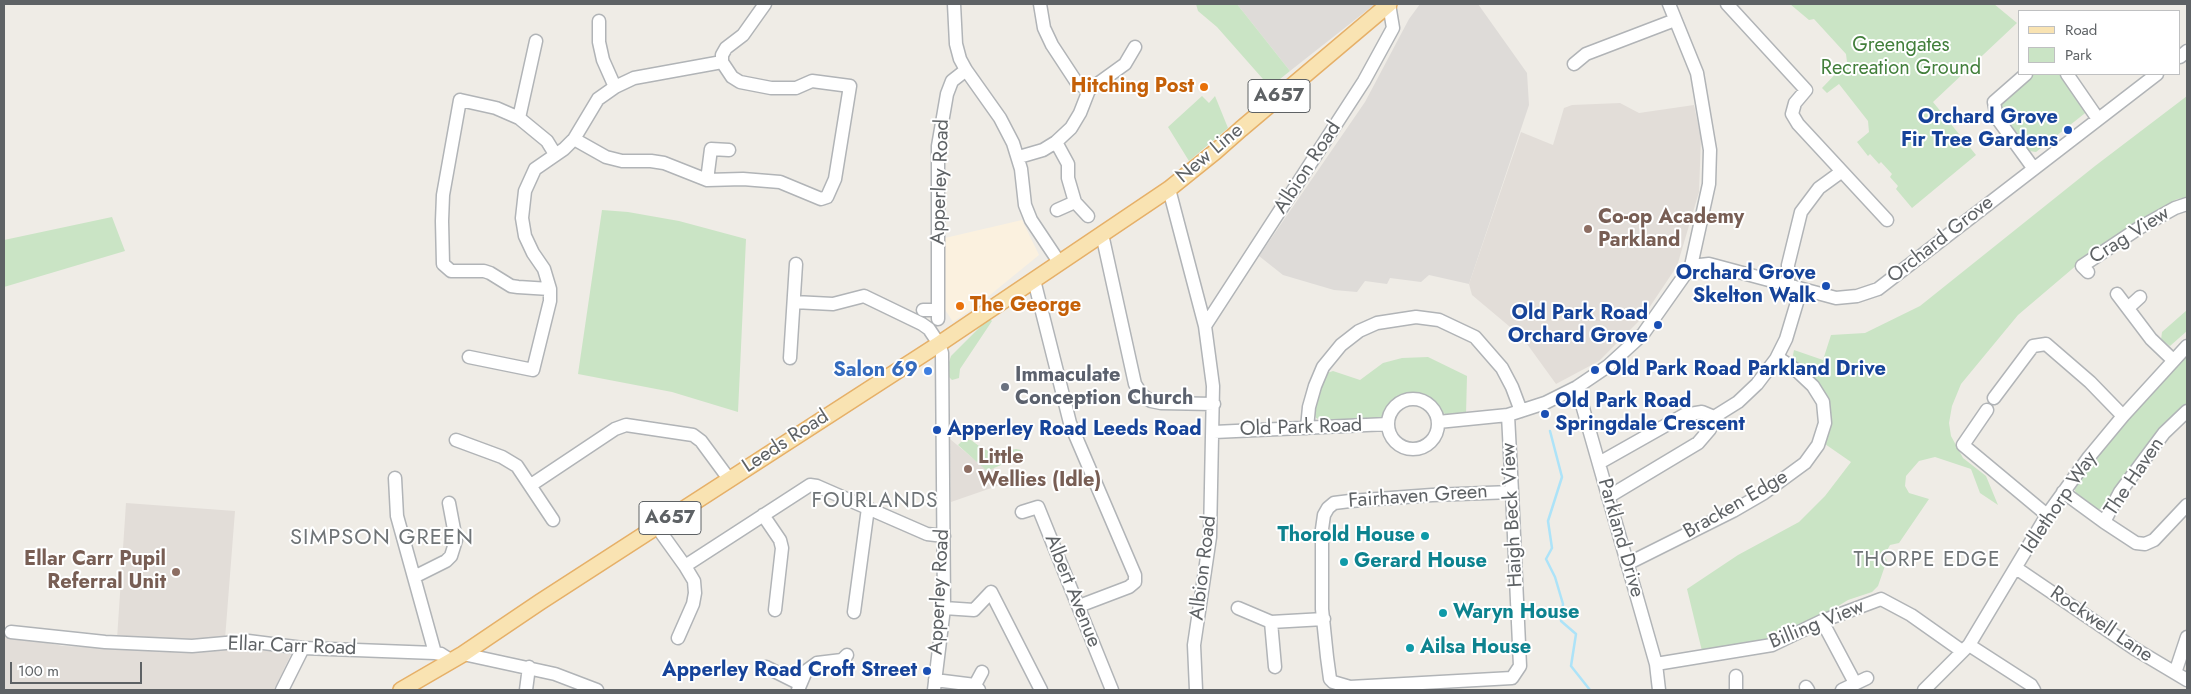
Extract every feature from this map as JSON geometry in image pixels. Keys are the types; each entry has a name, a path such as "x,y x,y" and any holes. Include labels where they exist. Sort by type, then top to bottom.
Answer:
{"main road":[{"name":"New Line","path":"1169,189 1389,4"},
{"name":"Leeds Road","path":"401,690 458,658 540,602 939,344 1169,189"}],"street":[{"path":"954,4 956,44 966,70 1000,118 1019,157 1025,205 1028,213 1044,242 1059,262"},
{"path":"1040,4 1044,28 1052,45 1077,83 1089,90"},
{"name":"Albion Road","path":"1205,326 1364,81 1393,28 1389,4"},
{"path":"1438,422 1508,415 1545,403 1577,387 1608,366 1643,334 1691,266 1707,192 1710,150 1705,109 1697,73 1669,4"},
{"path":"1726,4 1806,90 1795,103 1792,114 1798,124 1887,220"},
{"path":"574,139 606,157 622,161 652,160 707,180 743,179 780,182 822,199 827,197 835,179 850,86 812,81 796,88 770,88 740,82 732,77 722,62 722,55 726,48 743,35 759,5"},
{"path":"1574,64 1586,54 1675,20"},
{"path":"599,22 599,42 603,60 616,87"},
{"path":"519,118 536,41"},
{"path":"1019,157 1043,150 1056,142 1071,128 1089,90 1125,64 1135,47"},
{"path":"469,357 533,370 546,324 550,289 542,264 533,254 525,236 522,218 528,179 535,169 574,139 598,99 616,87 634,78 722,62"},
{"name":"Apperley Road","path":"923,310 938,314 938,146 947,94 952,81 966,70"},
{"path":"2025,75 1994,102 1997,118 2034,169"},
{"path":"2068,75 2098,119"},
{"name":"Orchard Grove","path":"1691,266 1709,264 1836,298 1857,296 1878,289 2156,75"},
{"path":"550,289 511,286 490,273 451,271 443,264 443,195 460,100 496,108 519,118 547,141 555,154"},
{"path":"1056,142 1068,164 1068,178 1075,202 1088,216"},
{"path":"707,180 711,148 729,150"},
{"path":"1788,286 1788,265 1802,212 1819,188 1841,172"},
{"name":"Albion Road","path":"1169,189 1205,326 1214,404 1210,537 1194,645 1196,690"},
{"path":"1058,210 1075,202"},
{"name":"Crag View","path":"2088,272 2082,266 2139,228 2174,208 2187,204"},
{"path":"1102,234 1135,384 1142,395 1150,401 1161,403 1214,404"},
{"path":"790,358 796,264"},
{"path":"1034,280 1070,423 1135,575 1135,582 1129,588 1079,606"},
{"path":"1608,497 1698,443 1710,429 1714,417 1738,402 1757,384 1777,357 1786,338 1801,289"},
{"path":"2117,294 2151,339 2173,360"},
{"path":"794,302 833,304 864,296 922,324 939,344"},
{"path":"2128,308 2140,298"},
{"path":"1307,428 1309,407 1315,386 1323,367 1341,345 1359,331 1377,323 1416,317 1439,320 1475,337 1502,368 1512,386 1521,410"},
{"name":"Apperley Road","path":"935,685 944,608 942,353 939,344"},
{"path":"1994,398 2033,346 2046,344 2090,382 2123,416"},
{"name":"Idlethorp Way","path":"1924,690 1965,648 2063,492 2123,416 2187,346"},
{"name":"Bracken Edge","path":"1627,564 1734,511 1764,493 1805,463 1818,445 1825,423 1822,402 1813,386 1796,370 1777,357"},
{"name":"Parkland Drive","path":"1577,387 1656,664 1660,690"},
{"name":"Old Park Road","path":"1416,399 1431,407 1436,414 1438,422 1437,431 1427,444 1411,448 1397,443 1389,431 1388,424 1393,408 1400,402 1416,399"},
{"path":"1987,410 1963,445 2047,515"},
{"name":"The Haven","path":"2104,522 2120,492 2164,434 2187,411"},
{"path":"1599,463 1684,415 1702,412 1714,417"},
{"name":"Haigh Beck View","path":"1428,687 1512,678 1520,666 1508,415"},
{"name":"Old Park Road","path":"1214,432 1388,424"},
{"path":"531,485 615,429 626,425 693,435 701,440 729,479"},
{"path":"456,440 517,466 553,520"},
{"path":"395,478 397,516 435,653"},
{"path":"685,566 810,485 817,486 926,534 944,536"},
{"name":"Fairhaven Green","path":"1428,687 1350,687 1333,682 1330,679 1326,657 1324,619 1322,529 1324,515 1334,503 1432,494 1512,492"},
{"path":"2063,492 2136,543 2145,544 2154,540 2187,504"},
{"path":"414,577 446,561 451,556 456,540 449,503"},
{"name":"Albert Avenue","path":"1022,512 1038,507 1112,690"},
{"path":"854,612 868,508"},
{"path":"763,515 782,548 775,610"},
{"path":"656,527 694,581 695,593 693,604 678,638"},
{"name":"Rockwell Lane","path":"2016,568 2135,649 2187,680"},
{"path":"944,608 974,610 991,592 1041,690"},
{"name":"Billing View","path":"1656,664 1772,646 1822,621 1881,598 1965,648"},
{"path":"1238,608 1271,622 1324,619"},
{"path":"1822,621 1855,683"},
{"path":"1271,622 1274,667"},
{"name":"Ellar Carr Road","path":"12,632 105,642 192,646 248,641 303,648 435,653 529,668 555,674 597,690"},
{"path":"2175,673 2187,637"},
{"path":"282,690 303,648"},
{"path":"1965,648 2026,682 2034,690"},
{"path":"766,667 799,687 806,671 817,663 842,660 847,655"},
{"path":"526,690 529,668"},
{"path":"935,685 977,688 982,672"},
{"path":"1736,676 1736,690"},
{"path":"1842,690 1868,678"}],"shaded area":[{"path":"1237,4 1375,4 1290,71"},
{"path":"1420,4 1478,4 1527,73 1529,105 1469,284 1429,275 1421,282 1390,278 1387,284 1365,281 1357,292 1334,290 1283,275 1259,256 1365,102 1409,19"},
{"name":"Co-op Academy Parkland","path":"1620,103 1639,113 1694,105 1701,138 1699,192 1677,266 1643,317 1599,361 1556,384 1522,337 1472,295 1469,284 1521,132 1553,145 1564,108 1572,105"},
{"path":"1022,220 1039,255 979,304 953,322 944,308 945,238"},
{"name":"Little Wellies (Idle)","path":"950,439 987,470 994,468 1000,485 951,502"},
{"name":"Ellar Carr Pupil Referral Unit","path":"126,503 235,511 225,639 117,639"},
{"path":"4,635 63,646 139,649 241,647 293,650 274,690 4,690"}],"green space":[{"path":"1196,4 1237,4 1290,71 1270,87 1217,27 1198,11"},
{"name":"Greengates Recreation Ground","path":"1790,4 1994,4 2017,23 1933,102 1976,155 1912,208 1896,189 1898,186 1890,177 1892,174 1881,162 1879,164 1870,154 1868,156 1857,142 1869,132 1868,121 1839,84 1827,93 1822,88 1847,62 1846,54 1814,19 1809,20"},
{"path":"2030,75 2064,75 2089,110 2036,152 2029,151 1999,114 1997,102"},
{"path":"1202,96 1209,103 1215,96 1228,128 1189,161 1168,127"},
{"path":"2187,96 2187,198 2177,199 2135,224 2078,264 2018,315 1961,384 1952,406 1949,423 1951,436 1963,458 1986,476 1998,505 1980,493 1971,469 1935,457 1919,461 1906,476 1905,486 1909,493 1929,499 1899,543 1890,545 1884,556 1887,560 1878,586 1872,592 1848,600 1817,619 1781,635 1754,642 1702,651 1687,589 1738,555 1799,522 1825,496 1851,462 1825,444 1828,398 1818,382 1795,362 1794,350 1823,360 1831,335 1865,333 1920,306 2095,166"},
{"path":"602,210 628,212 679,221 746,239 738,412 672,392 578,374"},
{"path":"112,217 125,251 4,287 4,240"},
{"path":"2187,310 2187,331 2170,346 2161,340 2162,332"},
{"path":"989,318 992,321 960,369 959,378 952,380 948,376 948,365 951,356"},
{"path":"2187,352 2187,407 2106,505 2101,509 2095,509 2078,500 2074,487 2110,438"},
{"path":"1428,357 1467,376 1466,415 1445,414 1416,393 1395,399 1383,416 1377,419 1323,421 1316,418 1313,410 1324,374 1333,371 1360,380 1383,363 1402,358"},
{"path":"964,439 971,440 983,449 996,453 1016,449 1021,450 1022,456 987,471 958,445"}],"waterway":[{"path":"1550,431 1562,477 1548,521 1552,548 1546,559 1555,577 1563,604 1561,621 1576,634 1571,666 1590,690"}],"place":[{"name":"Hitching Post","path":"1204,87"},
{"name":"Orchard Grove Fir Tree Gardens","path":"2068,130"},
{"name":"Co-op Academy Parkland","path":"1588,229"},
{"name":"Orchard Grove Skelton Walk","path":"1826,286"},
{"name":"The George","path":"960,306"},
{"name":"Old Park Road Orchard Grove","path":"1658,325"},
{"name":"Old Park Road Parkland Drive","path":"1595,370"},
{"name":"Salon 69","path":"928,371"},
{"name":"Immaculate Conception Church","path":"1005,387"},
{"name":"Old Park Road Springdale Crescent","path":"1545,414"},
{"name":"Apperley Road Leeds Road","path":"937,430"},
{"name":"Little Wellies (Idle)","path":"968,469"},
{"name":"Thorold House","path":"1425,536"},
{"name":"Gerard House","path":"1344,562"},
{"name":"Ellar Carr Pupil Referral Unit","path":"176,572"},
{"name":"Waryn House","path":"1443,613"},
{"name":"Ailsa House","path":"1410,648"},
{"name":"Apperley Road Croft Street","path":"927,671"}],"district":[{"name":"FOURLANDS","path":"875,502"},
{"name":"SIMPSON GREEN","path":"382,539"},
{"name":"THORPE EDGE","path":"1927,561"}]}
